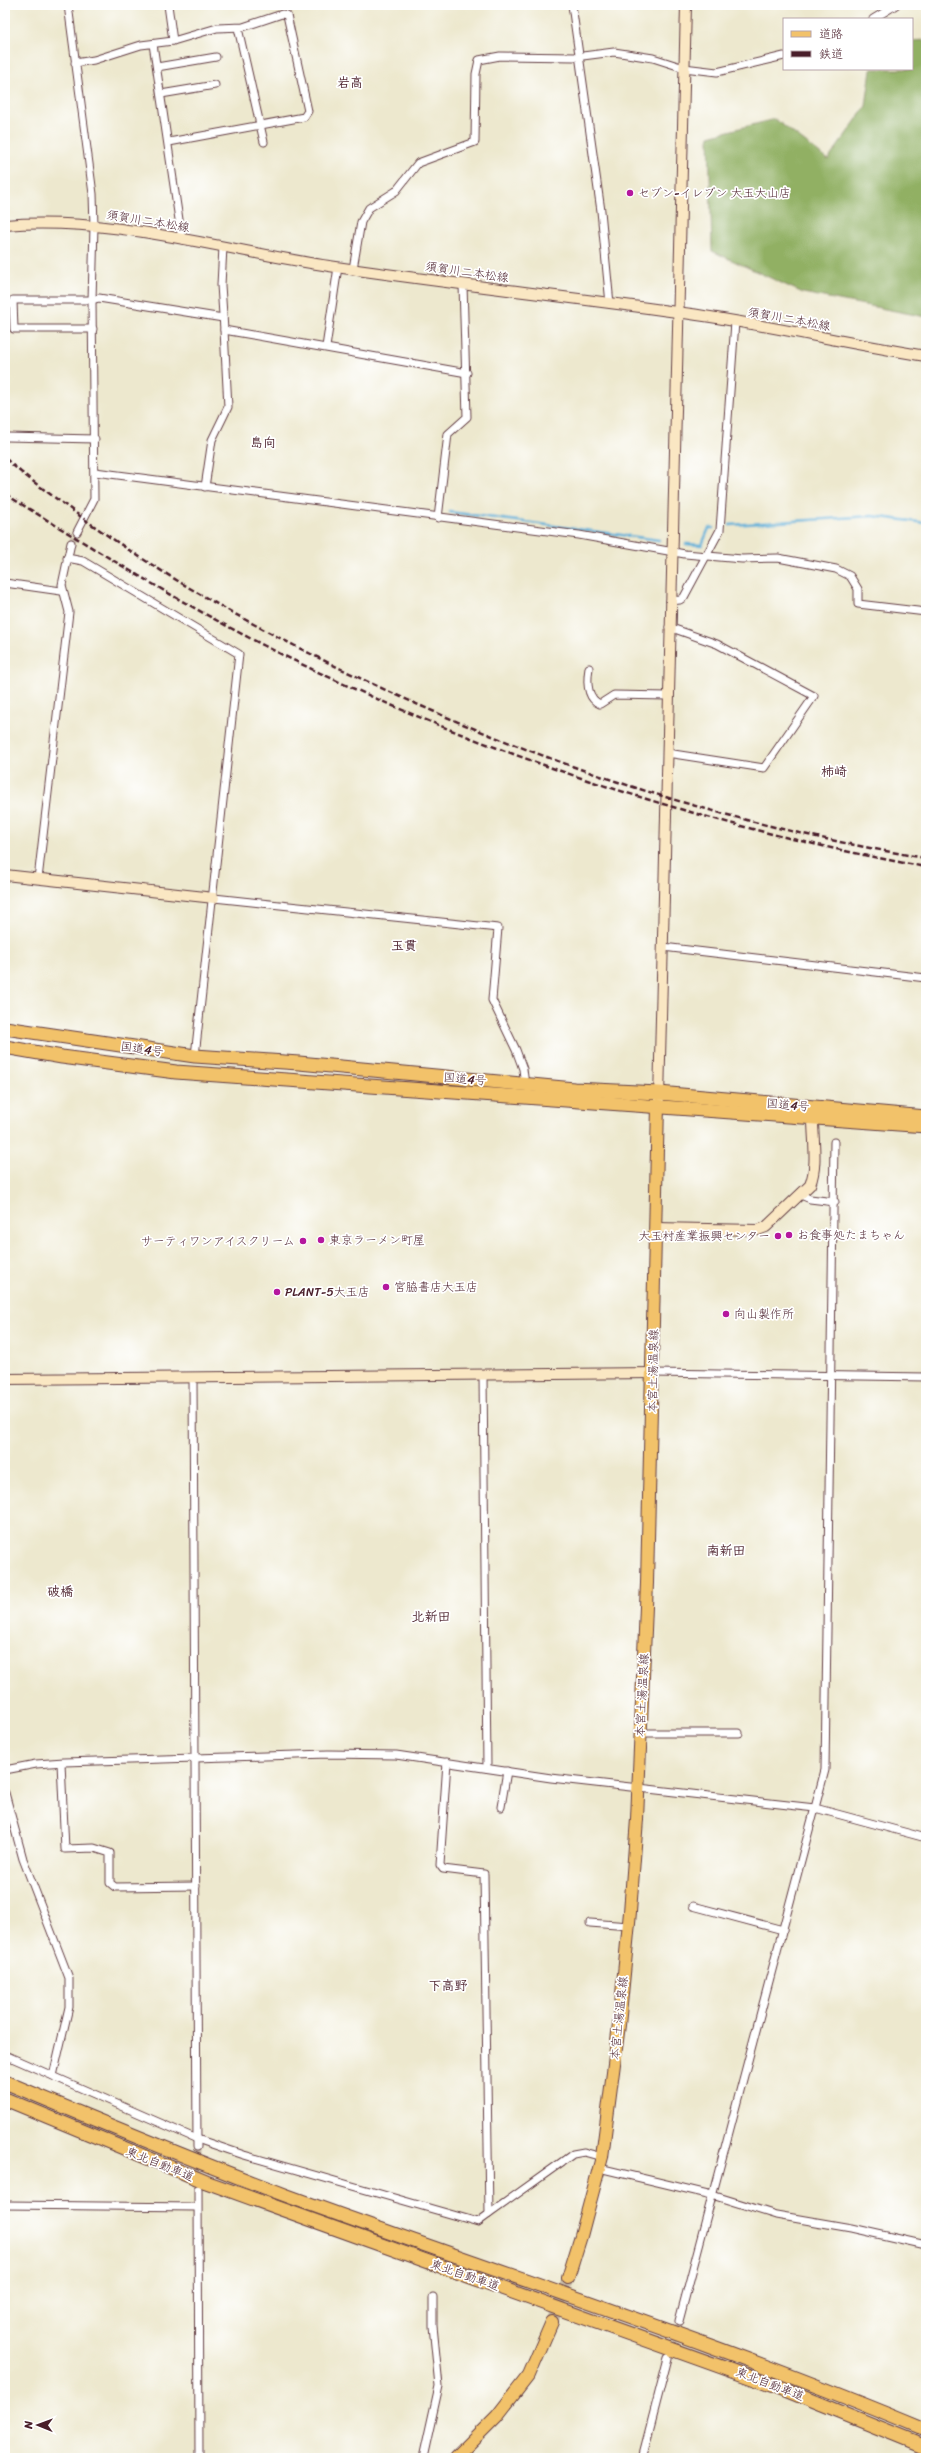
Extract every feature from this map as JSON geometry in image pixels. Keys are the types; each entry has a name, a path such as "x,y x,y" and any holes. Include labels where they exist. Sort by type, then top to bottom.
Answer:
{"highway":[{"name":"国道4号","path":"5,1028 195,1056 525,1085 659,1099 813,1119 926,1126"},
{"name":"国道4号","path":"5,1047 68,1058 176,1072 659,1099 926,1117"},
{"name":"東北自動車道","path":"5,2082 236,2176 689,2338 824,2388 926,2430"},
{"name":"東北自動車道","path":"5,2099 206,2182 780,2388 926,2447"}],"main road":[{"name":"本宮土湯温泉線","path":"568,2278 600,2163 619,2025 629,1926 637,1819 637,1787 647,1583 659,1099"},
{"path":"455,2458 497,2416 529,2375 552,2322"}],"street":[{"path":"68,5 93,194 94,226 92,300 95,439 94,499 77,532"},
{"path":"168,5 173,41"},
{"path":"572,5 610,279 610,304"},
{"path":"659,1099 669,627 680,312 686,5"},
{"path":"874,18 896,5"},
{"path":"75,63 94,60 141,45 173,41 217,28 238,28 282,14 287,15 307,113 304,117 169,142"},
{"path":"238,28 264,142"},
{"path":"153,44 169,142 182,240"},
{"path":"353,269 362,222 369,208 396,191 418,163 475,142 476,74 478,60 500,56 580,56 614,52 653,58 684,68 717,72 783,56"},
{"path":"157,67 216,57"},
{"path":"161,94 215,85"},
{"name":"須賀川二本松線","path":"5,225 43,222 124,229 338,267 463,285 680,312 926,356"},
{"path":"205,487 212,440 228,407 221,285 223,247"},
{"path":"326,347 338,267"},
{"path":"438,518 448,434 467,417 463,285"},
{"path":"93,329 14,329 14,300 92,300 100,298 223,318"},
{"path":"670,601 680,600 684,597 708,556 720,530 735,322"},
{"path":"224,330 466,372"},
{"path":"7,437 95,439"},
{"path":"95,472 438,518 579,535 708,556 742,559 778,558 836,569 850,576 858,589 858,604 926,612"},
{"path":"38,879 69,612 61,591 71,543"},
{"path":"67,558 84,561 239,654 214,898 195,1056"},
{"path":"5,583 61,591"},
{"path":"667,752 764,768 814,696 717,644 669,627"},
{"path":"588,668 588,688 593,700 600,704 614,695 668,696"},
{"path":"5,875 498,928 492,1000 516,1050 523,1069 525,1085"},
{"path":"663,947 926,978"},
{"path":"656,1228 758,1230 766,1227 801,1195 810,1185 814,1176 813,1119"},
{"path":"679,2321 825,1770 835,1202 834,1142"},
{"path":"801,1195 810,1199 835,1202"},
{"path":"5,1379 653,1373 832,1374 926,1377"},
{"path":"483,1375 487,1768"},
{"path":"193,1377 197,2147"},
{"path":"640,1733 739,1733"},
{"path":"5,1770 36,1764 61,1762 396,1755 507,1771 815,1808 926,1838"},
{"path":"61,1762 65,1848 94,1848 110,1853 110,1883 115,1887 196,1886"},
{"path":"447,1762 440,1865 442,1869 484,1874 489,2214"},
{"path":"501,1807 507,1771"},
{"path":"5,1792 23,1859 69,1978 69,2006 53,2076"},
{"path":"693,1906 783,1930"},
{"path":"590,1923 629,1926"},
{"path":"5,2055 197,2139 244,2155 478,2222 573,2154 584,2152 600,2163 776,2215 926,2245"},
{"path":"198,2190 199,2458"},
{"path":"5,2205 197,2206"},
{"path":"423,2458 439,2386 433,2326 433,2298"},
{"path":"642,2458 668,2358"}],"green space":[{"path":"926,40 926,317 803,293 712,251 709,136 775,119 828,160 866,106 871,70 913,70 913,41"}],"waterway":[{"path":"450,512 659,540"},
{"path":"730,525 872,516 926,523"},
{"path":"686,544 702,545 709,528 713,528"}],"tunnel":[{"path":"71,543 77,532"},
{"path":"197,2147 197,2179"},
{"path":"552,2322 568,2278"},
{"path":"670,2351 679,2321"}],"railway":[{"path":"5,458 27,477 87,521 199,594 326,662 408,700 491,736 576,768 662,796 749,821 837,841 926,858"},
{"path":"5,494 134,573 265,646 342,683 422,718 504,751 672,807 757,830 842,850 926,867"}],"place":[{"name":"セブン-イレブン 大玉大山店","path":"630,193"},
{"name":"お食事処たまちゃん","path":"789,1235"},
{"name":"大玉村産業振興センター","path":"778,1236"},
{"name":"東京ラーメン町屋","path":"321,1240"},
{"name":"サーティワンアイスクリーム","path":"303,1241"},
{"name":"宮脇書店大玉店","path":"386,1287"},
{"name":"PLANT-5大玉店","path":"277,1292"},
{"name":"向山製作所","path":"726,1314"}],"district":[{"name":"岩高","path":"350,82"},
{"name":"島向","path":"263,442"},
{"name":"柿崎","path":"834,771"},
{"name":"玉貫","path":"404,945"},
{"name":"南新田","path":"726,1550"},
{"name":"破橋","path":"60,1591"},
{"name":"北新田","path":"431,1616"},
{"name":"下高野","path":"448,1985"}]}
